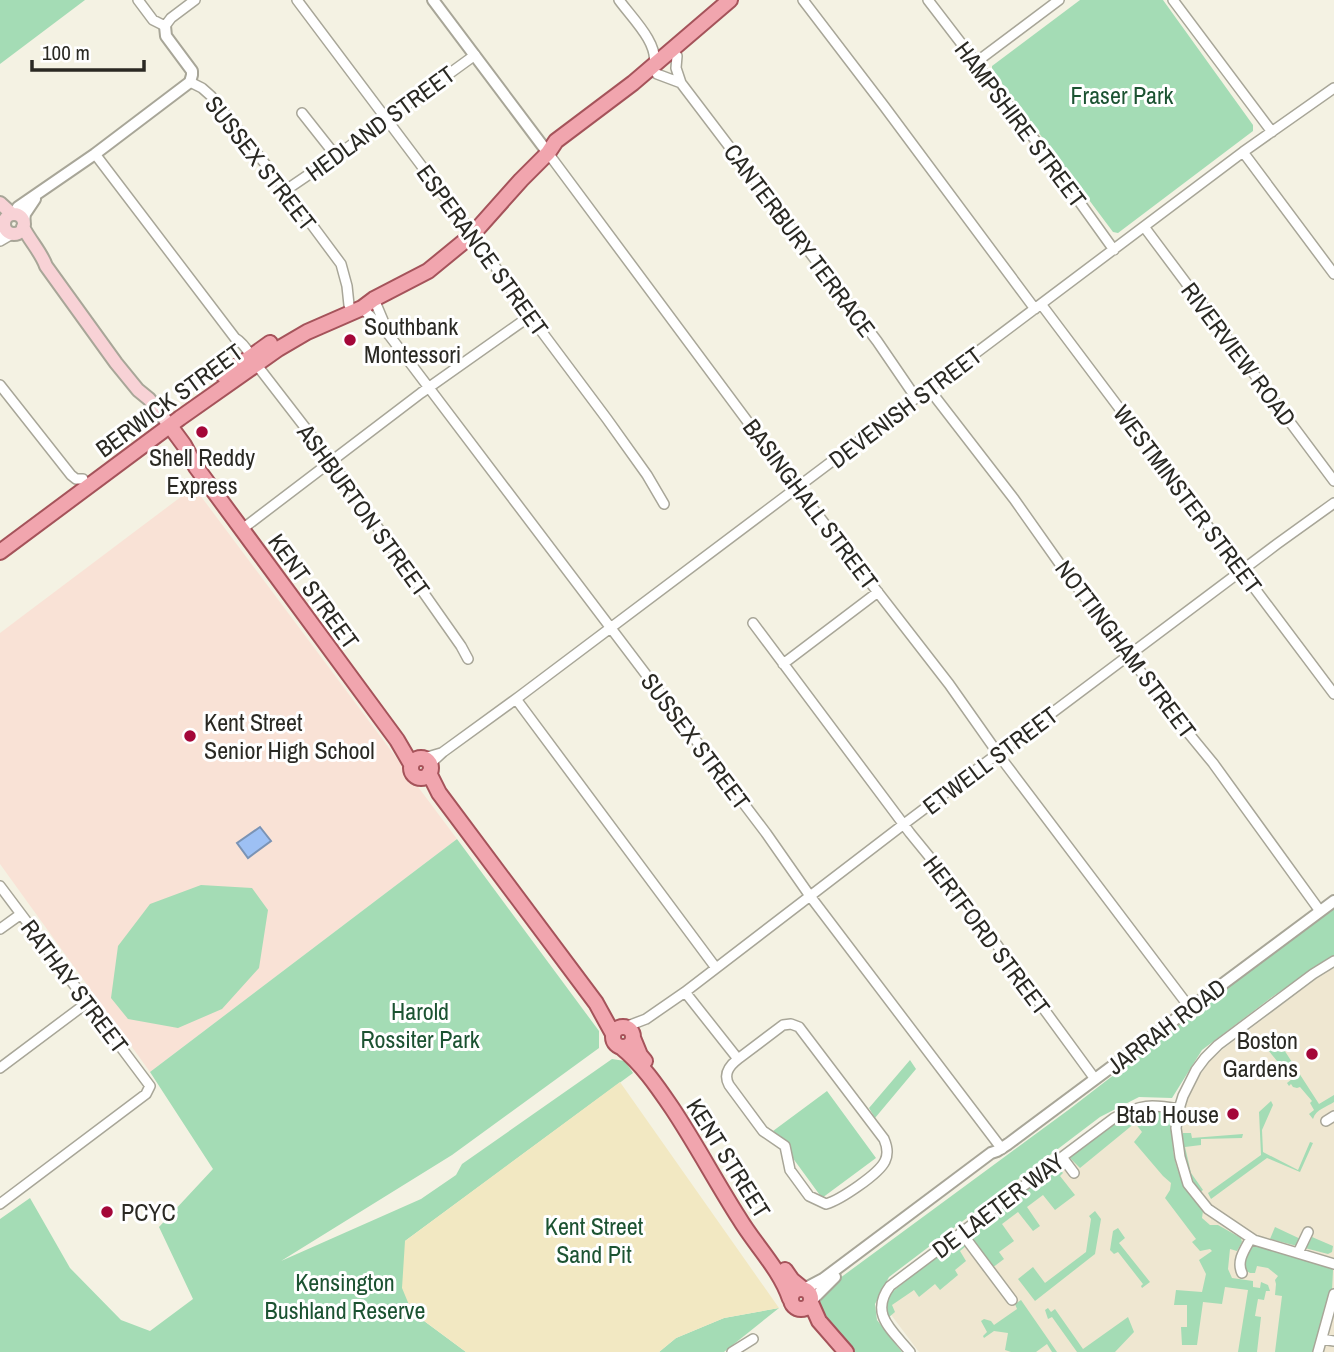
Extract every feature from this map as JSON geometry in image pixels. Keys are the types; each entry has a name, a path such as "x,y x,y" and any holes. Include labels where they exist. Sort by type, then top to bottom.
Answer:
{"main road":[{"name":"BERWICK STREET","path":"0,552 251,360 428,271 472,235 548,153 561,149 655,70 730,0"},
{"name":"BERWICK STREET","path":"674,53 743,0"},
{"name":"KENT STREET","path":"0,203 11,224 46,266 138,390 143,404 184,444 196,467 241,530 397,740 423,766 439,793 603,1013 625,1035 643,1067 687,1130 745,1228 786,1286 803,1298 846,1352"},
{"name":"BERWICK STREET","path":"0,542 83,479 164,426"},
{"name":"KENT STREET","path":"803,1298 809,1317 832,1352"}],"street":[{"name":"SUSSEX STREET","path":"138,0 153,20 165,26 166,36 191,71 190,82 211,96 286,190 341,264 347,286 429,387 766,833 999,1150"},
{"path":"165,26 171,18 195,0"},
{"name":"ESPERANCE STREET","path":"297,0 607,418 664,504"},
{"name":"BASINGHALL STREET","path":"433,0 1190,1008"},
{"path":"618,0 650,42 655,70 681,83"},
{"name":"WESTMINSTER STREET","path":"803,0 1334,694"},
{"name":"HAMPSHIRE STREET","path":"928,0 1030,133 1114,250"},
{"path":"1173,0 1272,132"},
{"path":"975,63 1054,2"},
{"path":"650,42 674,53"},
{"name":"CANTERBURY TERRACE","path":"674,53 681,83 877,341 916,398"},
{"name":"HEDLAND STREET","path":"286,190 475,55"},
{"path":"0,241 18,207 95,154 190,82"},
{"name":"DEVENISH STREET","path":"423,766 1244,152 1334,88"},
{"path":"302,113 336,156"},
{"path":"1244,152 1334,274"},
{"name":"ASHBURTON STREET","path":"95,154 234,338 236,345 251,360 331,461 468,659"},
{"name":"RIVERVIEW ROAD","path":"1145,228 1334,481"},
{"name":"SUSSEX STREET","path":"362,304 389,335"},
{"path":"241,530 429,387 530,316"},
{"path":"0,385 65,469 76,479 83,479"},
{"name":"NOTTINGHAM STREET","path":"929,389 1129,656 1220,771 1320,911"},
{"name":"ETWELL STREET","path":"625,1035 1334,503"},
{"path":"783,664 878,592"},
{"name":"HERTFORD STREET","path":"753,623 959,893 1095,1079"},
{"path":"516,699 716,968"},
{"name":"RATHAY STREET","path":"0,886 150,1086 146,1094 0,1204"},
{"name":"JARRAH ROAD","path":"803,1298 823,1279 990,1153 999,1150 1334,901"},
{"path":"0,929 21,914"},
{"path":"1333,1261 1251,1238 1208,1209 1188,1184 1180,1157 1176,1128 1188,1083 1205,1058 1218,1045 1334,961"},
{"path":"685,992 738,1059"},
{"path":"0,1068 88,1002"},
{"path":"783,1025 799,1027 884,1139 888,1154 884,1164 853,1190 826,1205 809,1196 790,1170 785,1146 763,1131 727,1081 729,1067 738,1059 783,1025"},
{"name":"DE LAETER WAY","path":"910,1352 882,1315 880,1306 890,1286 1114,1118 1138,1108 1156,1105 1179,1109"},
{"path":"1062,1157 1074,1173"},
{"path":"1298,1253 1308,1231"},
{"path":"961,1232 1012,1300"},
{"path":"1242,1273 1239,1268 1240,1260 1251,1238"},
{"path":"1318,1352 1327,1334 1334,1294"},
{"path":"1327,1334 1334,1341"},
{"path":"732,1352 753,1339"}],"shaded area":[{"name":"Kent Street Senior High School","path":"194,487 457,839 150,1072 0,864 0,633"},
{"path":"1334,968 1334,1352 919,1352 889,1312 895,1290 1118,1124 1156,1112 1183,1117 1193,1085 1209,1062"}],"green space":[{"path":"0,0 85,0 0,64"},
{"name":"Fraser Park","path":"1080,0 1163,0 1253,125 1253,131 1118,233 1113,232 992,70 992,66"},
{"name":"Harold Rossiter Park","path":"457,839 599,1031 599,1048 452,1155 281,1261 421,1199 456,1175 462,1164 612,1059 625,1061 633,1073 405,1241 412,1312 466,1352 0,1352 0,1219 30,1198 70,1268 121,1320 150,1331 193,1299 159,1227 213,1169 150,1072"},
{"path":"201,885 252,888 268,910 259,968 222,1009 178,1028 128,1019 111,998 118,946 150,904"},
{"path":"1334,909 1334,955 1272,997 1202,1050 1172,1098 1139,1097 1100,1117 889,1277 875,1304 877,1320 902,1352 854,1352 830,1326 820,1310 821,1292 1071,1108"},
{"path":"1279,1042 1319,1104 1334,1095 1334,1102 1319,1111 1313,1119 1309,1114 1314,1110 1310,1103 1312,1101 1300,1087 1293,1087 1291,1084 1289,1086 1287,1083 1292,1079 1268,1050"},
{"path":"910,1060 916,1069 875,1118 869,1108"},
{"path":"827,1091 876,1158 822,1198 773,1131"},
{"path":"1271,1101 1273,1105 1262,1130 1263,1152 1298,1170 1310,1142 1313,1143 1300,1172 1267,1158 1211,1199 1208,1193 1261,1155 1259,1112"},
{"path":"1149,1109 1168,1112 1178,1171 1203,1211 1202,1218 1210,1225 1218,1225 1241,1238 1242,1242 1237,1251 1230,1249 1228,1269 1232,1278 1253,1281 1253,1287 1260,1288 1261,1282 1268,1285 1270,1291 1266,1291 1264,1300 1258,1299 1255,1316 1261,1317 1257,1352 1238,1352 1248,1290 1225,1287 1222,1304 1203,1302 1197,1345 1182,1345 1181,1327 1187,1327 1187,1305 1174,1305 1176,1290 1202,1292 1206,1274 1199,1260 1212,1251 1200,1251 1192,1242 1196,1239 1165,1198 1171,1183 1134,1142 1142,1132 1135,1123 1080,1168 1069,1157 1121,1118"},
{"path":"1183,1133 1191,1133 1192,1138 1243,1134 1242,1138 1201,1139 1201,1145 1185,1147 1191,1173 1203,1190 1199,1193 1187,1172 1182,1156"},
{"path":"1058,1167 1063,1173 1060,1176 1075,1195 1055,1210 1043,1195 1027,1207 1040,1226 1033,1231 1018,1212 1002,1224 1014,1241 999,1252 1004,1259 992,1268 968,1234"},
{"path":"1095,1211 1101,1219 1095,1254 1035,1301 1018,1279 1033,1267 1045,1283 1086,1252 1091,1219 1089,1216"},
{"path":"1275,1227 1309,1243 1312,1237 1333,1246 1332,1252 1328,1254 1270,1239"},
{"path":"1118,1228 1125,1238 1119,1243 1150,1282 1142,1288 1143,1284 1118,1252 1114,1254 1110,1250 1113,1231"},
{"path":"959,1239 966,1246 960,1251 966,1261 955,1270 958,1275 940,1290 935,1284 919,1297 914,1290 892,1305 895,1312 888,1318 885,1308 887,1296"},
{"path":"1252,1245 1330,1266 1333,1270 1332,1291 1313,1352 1275,1352 1282,1296 1275,1295 1275,1280 1278,1276 1268,1268 1257,1266 1255,1273 1245,1270 1245,1261"},
{"path":"1021,1300 1057,1352 1052,1352 1047,1344 1036,1352 1005,1350 1008,1333 994,1331 984,1338 987,1332 981,1321 991,1321 994,1325 1017,1309 1015,1304"},
{"path":"779,1308 724,1352 659,1352 676,1338 724,1318"},
{"path":"1048,1308 1051,1312 1055,1309 1083,1349 1128,1317 1134,1332 1115,1352 1077,1352 1052,1317 1048,1319 1045,1310"}],"sand":[{"name":"Kent Street Sand Pit","path":"620,1082 779,1308 724,1318 676,1338 659,1352 466,1352 412,1312 402,1288 405,1241"}],"water":[{"path":"260,827 271,841 248,858 237,843"}],"place":[{"name":"Southbank Montessori","path":"350,340"},
{"name":"Shell Reddy Express","path":"202,432"},
{"name":"Kent Street Senior High School","path":"190,736"},
{"name":"Boston Gardens","path":"1312,1054"},
{"name":"Btab House","path":"1233,1114"},
{"name":"PCYC","path":"107,1212"}],"park label":[{"name":"Kensington Bushland Reserve","path":"345,1296"}]}
